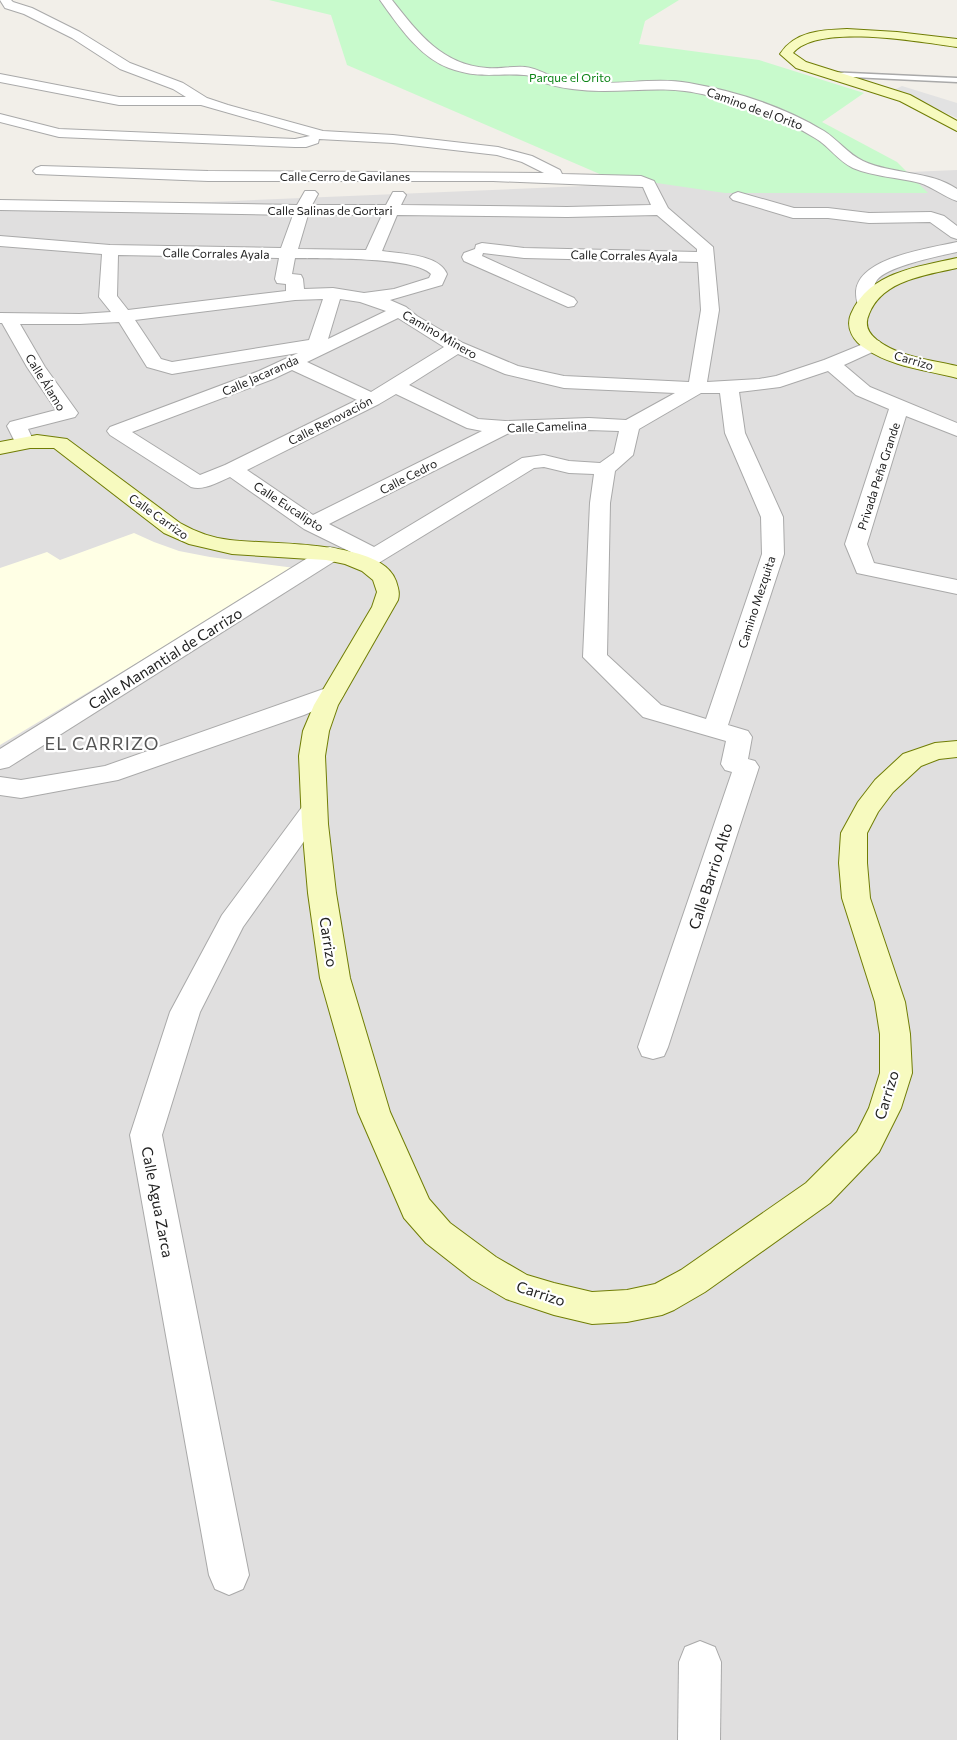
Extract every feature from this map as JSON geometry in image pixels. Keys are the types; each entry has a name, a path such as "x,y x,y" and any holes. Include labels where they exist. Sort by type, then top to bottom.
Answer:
{"street":[{"path":"4,0 9,5 28,11 76,35 126,66 178,86 202,100 223,108 322,135 393,139 498,151 527,159 548,168 562,179 567,212 566,254"},
{"name":"Camino de el Orito","path":"386,0 431,53 441,61 453,66 484,72 527,71 558,82 590,88 654,84 701,89 782,115 806,126 822,135 849,161 864,167 922,178 942,186 957,196"},
{"path":"957,43 873,33 834,33 812,37 794,44 786,54 801,65 905,98 957,127"},
{"path":"873,33 892,42 918,48 957,52"},
{"path":"0,78 119,101 202,100"},
{"path":"89,134 119,101"},
{"path":"0,118 59,133 306,143 322,135"},
{"path":"21,205 40,171 47,152 59,133"},
{"path":"298,176 306,143"},
{"name":"Calle Cerro de Gavilanes","path":"40,171 208,176 492,176 641,181 649,184 661,210"},
{"path":"94,221 125,174"},
{"path":"169,252 188,208 208,176"},
{"path":"372,255 408,176"},
{"path":"492,176 485,210 482,248 470,257 568,302"},
{"path":"295,295 295,279 283,279 287,254 302,210 314,187"},
{"path":"738,197 793,213 828,213 869,218 931,217 938,219 957,234"},
{"name":"Calle Salinas de Gortari","path":"3,212 21,205 391,211 485,210 567,212 661,210"},
{"path":"369,558 529,462 544,461 570,466 605,469 623,456 630,426 697,388 710,310 705,247 661,210"},
{"path":"73,249 84,235"},
{"name":"Calle Corrales Ayala","path":"0,241 73,249 372,255 418,261 437,269 439,274 436,281 385,297 361,297"},
{"path":"940,252 957,241"},
{"path":"873,345 860,335 856,324 865,302 865,286 869,277 898,262 957,247"},
{"name":"Calle Corrales Ayala","path":"482,248 524,253 707,257"},
{"path":"110,250 108,297 124,316"},
{"path":"865,302 887,284 918,272 957,263"},
{"name":"Camino Minero","path":"4,318 80,319 124,316 295,295 333,293 380,302 400,311 411,320 457,347 512,370 564,382 697,388 759,386 780,381 831,364 873,345"},
{"name":"Calle Jacaranda","path":"124,316 154,363 172,368 317,344 333,293"},
{"name":"Calle Jacaranda","path":"198,483 117,431 234,388 400,311"},
{"name":"Calle Álamo","path":"4,318 68,413 17,426 24,442"},
{"name":"Carrizo","path":"873,345 889,353 957,372"},
{"name":"Calle Renovación","path":"198,483 232,469 372,400 457,347"},
{"path":"291,362 372,400"},
{"name":"Privada Peña Grande","path":"831,364 863,391 899,408 957,430"},
{"name":"Calle Camelina","path":"395,386 474,424 504,427 589,424 630,426"},
{"name":"Camino Mezquita","path":"714,731 773,554 772,518 735,433 729,388"},
{"name":"Privada Peña Grande","path":"899,408 856,544 865,568 957,587"},
{"name":"Calle Cedro","path":"312,524 504,427"},
{"name":"Calle Carrizo","path":"0,448 24,442 46,441 60,443 172,528 191,539 240,548 369,558"},
{"name":"Calle Eucalipto","path":"232,469 312,524 369,558"},
{"path":"605,469 600,503 596,657 652,711 714,731"},
{"name":"Calle Manantial de Carrizo","path":"0,762 330,554"},
{"name":"Carrizo","path":"369,558 384,578 388,593 383,607 332,694 316,730 312,756 314,809 322,893 335,978 374,1112 416,1208 438,1233 484,1268 518,1288 592,1308 627,1306 662,1299 693,1282 818,1193 868,1142 885,1108 896,1073 895,1034 890,1002 856,898 853,863 854,833 867,808 884,786 912,760 934,751 957,749"},
{"path":"0,786 21,788 110,774 296,709 332,694"},
{"name":"Calle Barrio Alto","path":"653,1047 746,767 734,764 739,737 714,731"},
{"name":"Calle Agua Zarca","path":"229,1575 146,1135 185,1012 232,922 314,809"},
{"path":"699,1740 700,1662"}],"lane":[{"path":"831,74 957,80"}],"shaded area":[{"path":"902,86 957,103 957,118 894,90"},
{"path":"957,170 957,1740 0,1740 0,211"},
{"path":"134,533 179,551 295,568 0,745 0,568 47,552 60,560"}],"green space":[{"name":"Parque el Orito","path":"269,0 679,0 645,21 639,44 759,60 864,93 822,122 897,162 928,193 725,193 602,175 347,65 331,15"}],"district":[{"name":"EL CARRIZO","path":"102,743"}]}
